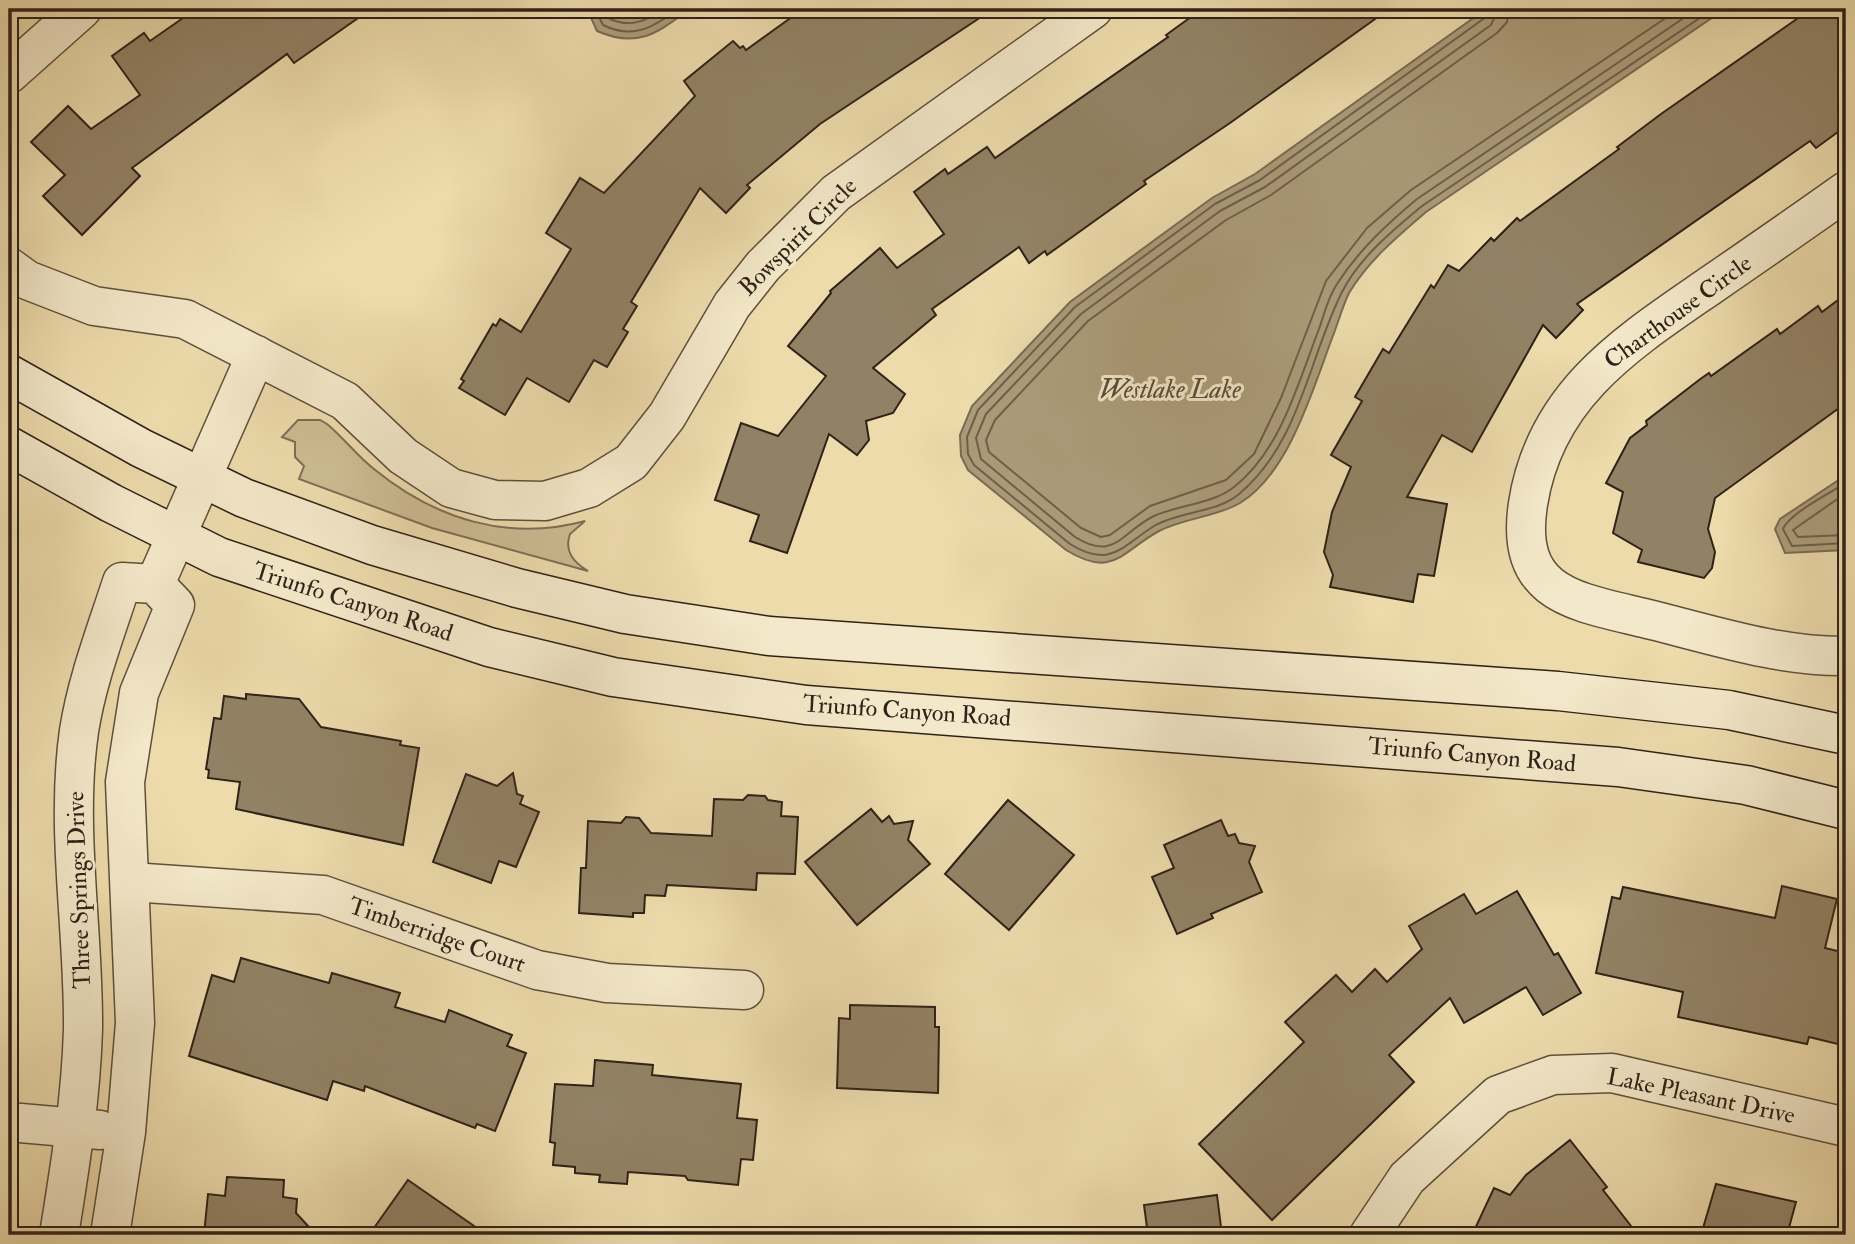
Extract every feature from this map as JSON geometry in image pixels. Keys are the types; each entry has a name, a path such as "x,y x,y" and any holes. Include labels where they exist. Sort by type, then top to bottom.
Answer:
{"street":[{"path":"9,74 82,9"},
{"name":"Bowspirit Circle","path":"256,355 345,401 402,456 451,488 495,500 545,501 589,488 631,462 667,416 732,305 763,265 836,192 1093,9"},
{"name":"Charthouse Circle","path":"1846,191 1621,347 1586,383 1553,428 1531,486 1524,529 1528,555 1542,581 1564,594 1604,609 1782,652 1846,656"},
{"path":"9,267 27,280 94,306 185,319 256,355 155,584"},
{"path":"9,374 201,478 244,498 372,545 517,589 638,616 769,636 1558,691 1729,710 1846,735"},
{"name":"Triunfo Canyon Road","path":"9,446 219,557 335,598 489,647 614,677 806,705 1618,767 1746,785 1846,810"},
{"name":"Three Springs Drive","path":"59,1235 76,1128 83,1029 73,818 79,730 96,661 122,582 155,584 174,605 139,694 125,782 135,1023 126,1132 110,1235"},
{"name":"Timberridge Court","path":"131,882 323,895 537,970 607,983 744,990"},
{"name":"Lake Pleasant Drive","path":"1369,1235 1407,1178 1498,1095 1553,1075 1612,1073 1846,1127"},
{"path":"9,1122 126,1132"}],"shaded area":[{"path":"298,420 320,420 327,424 368,464 397,486 447,513 474,522 528,529 585,521 570,534 568,546 574,560 588,571 432,528 299,479 304,466 295,457 295,442 282,437"}],"water":[{"path":"587,9 690,9 646,36 624,39 597,31"},
{"name":"Westlake Lake","path":"1486,9 1725,9 1426,212 1384,249 1349,293 1309,402 1286,450 1258,489 1240,503 1159,531 1116,559 1095,562 1066,550 968,470 961,456 960,435 972,406 1070,302 1212,198 1255,174"},
{"path":"1846,475 1846,550 1785,553 1775,529 1780,519"}],"building":[{"path":"196,9 371,9 294,63 287,54 132,168 140,176 82,235 43,196 65,175 31,142 68,106 91,129 140,95 112,56 144,33 150,41"},
{"path":"803,9 993,9 820,124 747,185 750,188 726,213 700,188 631,302 637,306 623,329 628,332 607,367 594,360 569,402 527,378 505,415 459,388 464,381 461,379 493,324 496,326 500,319 521,332 571,249 546,233 580,178 604,193 695,96 684,81 733,41 746,50"},
{"path":"1202,9 1389,9 1144,181 1146,184 1047,255 1045,251 1029,263 1019,247 932,309 936,315 873,368 905,394 893,413 866,421 869,440 857,455 829,434 787,553 750,541 759,515 715,500 741,423 778,436 826,376 788,346 830,291 880,248 897,268 944,234 914,192 945,169 948,174 987,147 995,158 1168,37 1166,35"},
{"path":"1811,9 1846,9 1846,126 1816,148 1810,141 1577,304 1583,310 1556,338 1543,325 1472,452 1442,435 1407,497 1447,504 1434,576 1418,574 1413,602 1330,587 1333,575 1324,552 1332,512 1351,467 1331,455 1362,401 1355,397 1383,349 1389,353 1431,285 1434,288 1448,265 1459,271 1491,238 1494,241 1517,218 1520,221 1619,149 1617,147 1661,114"},
{"path":"1846,294 1846,403 1715,498 1708,529 1715,552 1712,568 1704,578 1638,562 1642,550 1613,533 1623,492 1606,483 1630,438 1647,425 1646,421 1709,373 1711,376 1777,329 1780,334 1818,306 1822,312"},
{"path":"246,694 299,699 321,727 401,741 400,745 419,748 403,845 236,809 240,782 208,778 209,770 206,769 214,718 221,719 224,696 246,699"},
{"path":"513,773 517,794 523,796 520,804 539,812 516,867 499,861 491,883 433,862 466,774 497,786"},
{"path":"748,795 765,796 768,800 782,802 781,816 798,817 795,874 757,873 756,890 667,885 665,896 645,895 644,913 633,913 633,917 579,913 581,868 586,868 588,821 621,823 626,817 639,818 651,833 712,836 714,799 743,800"},
{"path":"1008,800 1074,855 1009,930 945,874"},
{"path":"871,809 882,822 889,816 894,824 913,821 908,840 930,864 857,925 805,862"},
{"path":"1221,820 1228,836 1235,834 1239,843 1255,846 1249,862 1262,892 1211,914 1213,918 1177,934 1152,877 1174,868 1164,845"},
{"path":"1782,886 1837,899 1825,948 1846,953 1846,1046 1809,1037 1807,1044 1678,1017 1683,992 1596,973 1612,897 1620,899 1623,887 1775,918"},
{"path":"1517,891 1554,955 1558,953 1581,993 1543,1015 1526,987 1464,1023 1450,998 1389,1055 1414,1082 1272,1220 1199,1144 1304,1042 1285,1022 1336,975 1352,992 1375,969 1387,982 1422,949 1409,926 1464,894 1476,914"},
{"path":"241,958 329,983 332,973 400,993 395,1007 445,1022 449,1010 512,1035 507,1046 526,1053 495,1131 477,1124 475,1128 365,1086 364,1091 333,1081 327,1100 189,1056 212,975 234,982"},
{"path":"850,1005 935,1007 935,1027 939,1027 938,1093 837,1088 839,1018 850,1019"},
{"path":"595,1060 653,1065 652,1075 741,1084 737,1118 757,1120 753,1160 741,1159 738,1185 688,1180 685,1176 628,1172 627,1184 599,1182 600,1175 575,1173 575,1167 553,1165 555,1143 550,1142 555,1084 593,1086"},
{"path":"1570,1140 1607,1187 1603,1190 1638,1235 1472,1235 1494,1188 1510,1195 1526,1175"},
{"path":"227,1177 284,1180 283,1197 297,1199 296,1213 308,1226 287,1235 204,1235 208,1194 225,1196"},
{"path":"408,1180 487,1235 369,1235"},
{"path":"1716,1184 1796,1202 1787,1235 1701,1235"},
{"path":"1217,1195 1222,1235 1148,1235 1144,1205"}]}
